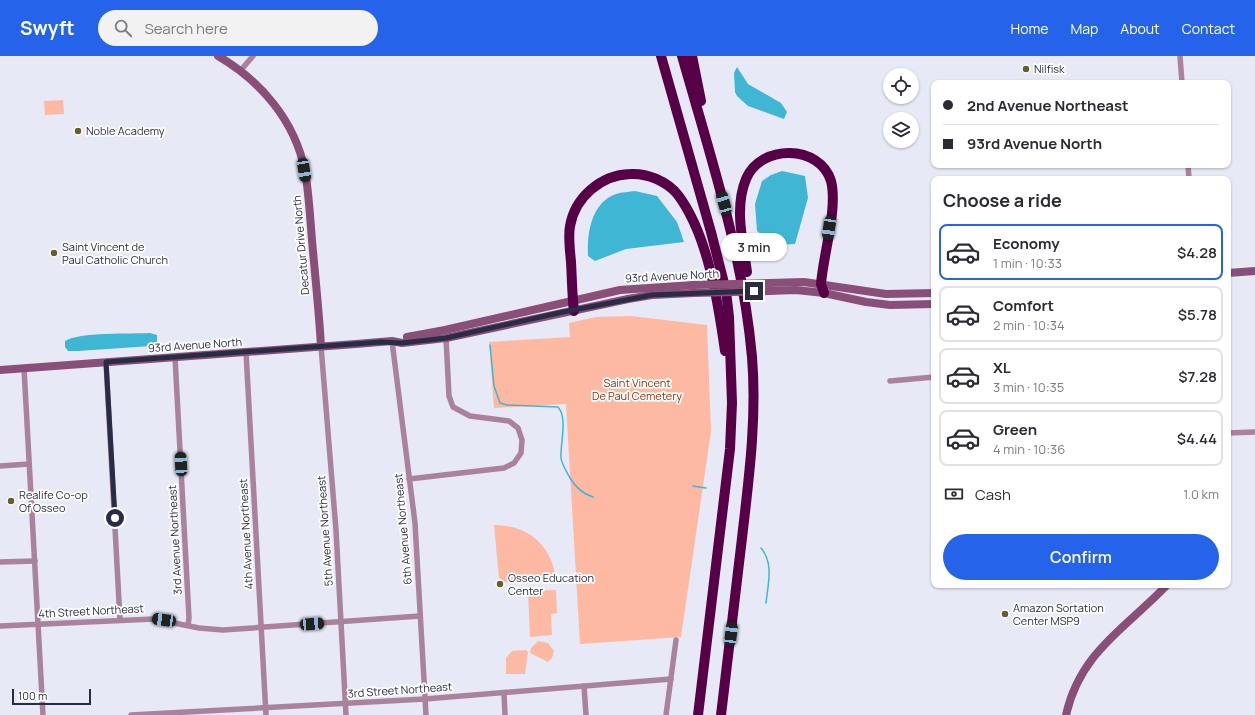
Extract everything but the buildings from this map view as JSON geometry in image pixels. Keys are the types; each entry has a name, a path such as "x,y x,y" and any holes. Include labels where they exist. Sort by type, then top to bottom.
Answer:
{"highway":[{"path":"656,56 682,132"},
{"path":"661,56 726,292 729,317 732,402 730,449 698,715"},
{"path":"682,56 736,249 748,314"},
{"path":"692,56 713,166"},
{"path":"721,715 752,449 754,401 748,314 748,281 740,206 741,192 747,177 754,166 764,158 776,154 791,153 808,156 827,172 833,192 823,288"},
{"path":"574,311 570,226 580,200 592,188 606,179 622,174 646,175 667,184 677,194 699,232 719,309 732,402"}],"street":[{"name":"Decatur Drive North","path":"218,56 241,70 258,85 282,115 293,134 299,150 308,190 321,346"},
{"path":"241,70 253,56"},
{"path":"1180,56 1182,80"},
{"path":"1231,272 1255,271"},
{"name":"93rd Avenue North","path":"392,341 399,338 445,330 626,289 769,287 823,288 902,295 931,293"},
{"name":"93rd Avenue North","path":"823,288 875,304 931,304"},
{"name":"93rd Avenue North","path":"0,370 392,341 402,343 446,338 652,295 693,289"},
{"path":"409,480 504,468 514,463 521,453 521,434 514,424 503,419 464,415 453,407 449,396 446,338"},
{"name":"6th Avenue Northeast","path":"392,341 415,524 426,715"},
{"name":"5th Avenue Northeast","path":"321,346 341,622 346,715"},
{"name":"4th Avenue Northeast","path":"246,352 266,715"},
{"name":"3rd Avenue Northeast","path":"175,357 189,618 188,625"},
{"path":"106,362 120,620"},
{"path":"24,368 43,715"},
{"path":"890,381 931,377"},
{"path":"1231,434 1255,432"},
{"path":"0,466 29,464"},
{"path":"0,562 35,561"},
{"path":"1066,715 1080,678 1099,648 1163,588"},
{"name":"4th Street Northeast","path":"0,626 154,619 223,630 420,616"},
{"path":"666,715 676,640"},
{"name":"3rd Street Northeast","path":"131,715 425,699 671,679"},
{"path":"584,686 586,715"},
{"path":"504,692 505,715"}],"green space":[{"path":"63,100 64,114 45,115 44,101"},
{"name":"Saint Vincent De Paul Cemetery","path":"631,316 707,325 711,431 681,637 580,644 566,404 494,408 489,342 570,337 569,323 596,317"},
{"path":"494,525 517,529 528,533 536,539 544,547 549,557 554,568 556,580 502,582 499,578"},
{"path":"556,590 557,613 551,614 552,635 530,637 528,591"},
{"path":"538,641 548,643 554,651 552,658 548,662 530,653 531,648"},
{"path":"526,650 528,652 525,674 506,674 506,658 512,651"}],"water":[{"path":"737,67 748,84 781,103 787,112 784,119 748,106 737,96 735,92 734,73"},
{"path":"782,171 805,176 808,198 795,244 775,245 757,231 755,204 762,181 771,175"},
{"path":"635,191 657,196 677,222 684,242 626,249 595,261 588,256 588,238 592,220 596,212 601,204 608,198 618,193"},
{"path":"150,333 157,335 157,343 151,346 78,351 68,351 65,347 65,341 82,336"}],"waterway":[{"path":"490,345 494,386 500,403 507,405 558,407 563,418 561,452 562,463 577,488 593,497"},
{"path":"693,486 706,488"},
{"path":"761,548 768,560 769,567 766,603"}],"place":[{"name":"Nilfisk","path":"1026,69"},
{"name":"Noble Academy","path":"78,131"},
{"name":"Saint Vincent de Paul Catholic Church","path":"54,253"},
{"name":"Realife Co-op Of Osseo","path":"11,501"},
{"name":"Osseo Education Center","path":"500,584"},
{"name":"Amazon Sortation Center MSP9","path":"1005,614"}],"route":[{"path":"115,518 106,362 392,341 402,343 446,338 563,312 652,295 754,291"}]}
